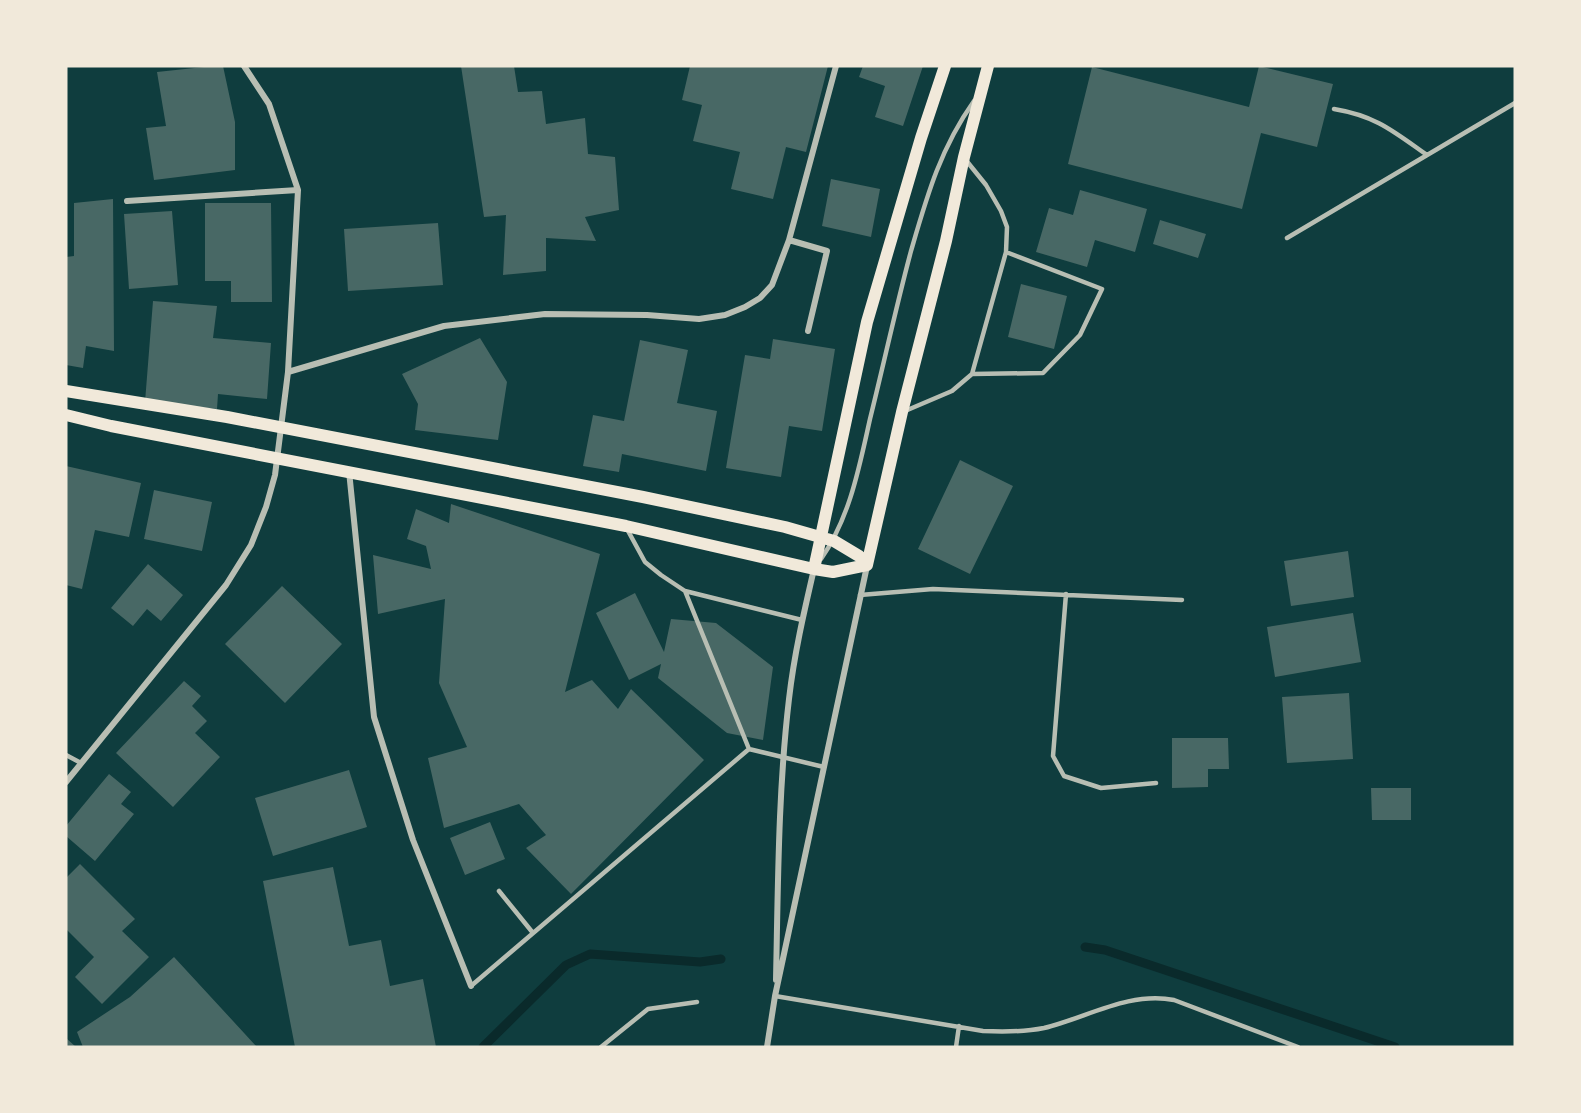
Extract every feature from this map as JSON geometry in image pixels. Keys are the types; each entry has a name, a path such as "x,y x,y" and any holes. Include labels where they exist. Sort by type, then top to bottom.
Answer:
{"main road":[{"path":"814,569 867,322 921,138 945,66"},
{"path":"867,565 902,412 988,66"},
{"path":"66,391 282,428 643,497 821,536 859,556 867,565"},
{"path":"66,415 111,426 626,526 814,569 833,572 867,565"}],"street":[{"path":"66,782 226,585 254,536 266,507 278,458 288,372 298,190 269,104 244,66"},
{"path":"288,372 444,326 545,314 647,315 699,319 725,315 745,307 772,285 789,240 836,66"},
{"path":"127,201 298,190"},
{"path":"789,240 827,251 808,331"},
{"path":"349,471 374,717 413,840 471,986"},
{"path":"767,1047 775,996 867,565"},
{"path":"775,996 783,757 789,697 802,620 814,569"}],"lane":[{"path":"814,569 834,541 854,491 902,285 930,187 962,118 980,93"},
{"path":"1287,238 1515,103"},
{"path":"1334,109 1355,112 1380,122 1427,155"},
{"path":"902,412 952,391 972,374 1006,252 1007,227 1001,211 986,185 964,157"},
{"path":"972,374 1043,374 1080,335 1102,290 1006,252"},
{"path":"626,526 645,562 685,591 802,620"},
{"path":"860,595 933,589 1182,600"},
{"path":"685,591 749,749"},
{"path":"1066,594 1053,756 1064,776 1101,788 1156,783"},
{"path":"471,986 749,749"},
{"path":"749,749 824,767"},
{"path":"66,755 81,763"},
{"path":"499,891 533,933"},
{"path":"775,996 1006,1032 1027,1031 1132,1001 1160,998 1174,1000 1298,1047"},
{"path":"601,1047 648,1009 697,1002"},
{"path":"956,1047 960,1026"}],"building":[{"path":"223,66 235,122 235,170 154,180 146,128 166,126 157,72"},
{"path":"461,66 514,66 518,92 542,91 546,124 585,118 588,154 615,157 619,210 585,217 596,241 546,238 546,271 503,275 506,215 484,217"},
{"path":"690,66 828,66 806,152 786,147 773,199 731,189 740,152 693,141 702,105 682,100"},
{"path":"863,66 923,66 903,126 875,117 885,86 859,77"},
{"path":"1259,66 1333,84 1317,147 1261,133 1242,209 1068,164 1092,67 1249,107"},
{"path":"831,179 880,189 871,237 822,226"},
{"path":"1080,190 1147,209 1135,252 1095,240 1087,267 1036,252 1049,208 1073,215"},
{"path":"113,199 114,351 86,346 83,368 66,365 66,257 74,256 74,203"},
{"path":"205,203 271,203 272,302 231,302 231,281 205,281"},
{"path":"172,211 178,285 129,289 124,214"},
{"path":"1160,220 1206,234 1198,258 1153,244"},
{"path":"438,223 443,285 348,291 344,229"},
{"path":"1021,284 1067,296 1054,349 1008,337"},
{"path":"153,301 217,306 213,338 271,343 267,399 218,394 217,409 145,402"},
{"path":"480,338 507,382 498,440 415,430 418,404 402,374"},
{"path":"773,339 835,349 822,431 789,426 781,477 726,468 745,355 770,359"},
{"path":"640,340 688,350 677,403 717,411 706,471 622,454 619,472 583,466 593,415 624,421"},
{"path":"960,460 1013,486 970,574 918,549"},
{"path":"66,466 141,483 129,537 95,530 82,589 66,585"},
{"path":"154,490 212,502 202,551 144,539"},
{"path":"451,504 600,554 565,692 592,680 618,709 631,689 704,760 571,894 526,848 546,835 519,804 444,828 428,758 467,747 439,683 445,599 378,614 373,555 431,569 426,546 407,539 416,509 449,523"},
{"path":"1348,551 1354,597 1291,606 1284,561"},
{"path":"148,564 183,595 161,621 147,609 133,626 111,608"},
{"path":"282,586 342,644 285,703 225,644"},
{"path":"635,593 664,652 671,619 716,623 773,667 763,740 727,733 658,678 661,664 629,680 596,613"},
{"path":"1353,613 1361,662 1275,677 1267,627"},
{"path":"184,681 201,696 192,706 207,721 195,733 220,757 173,807 116,753"},
{"path":"1349,693 1353,759 1287,763 1282,697"},
{"path":"1172,738 1228,738 1229,769 1208,769 1208,787 1172,788"},
{"path":"349,770 367,827 273,856 255,798"},
{"path":"109,774 131,792 121,804 134,814 95,861 66,836 66,826"},
{"path":"1371,788 1411,788 1411,820 1372,820"},
{"path":"490,822 505,859 465,875 450,838"},
{"path":"80,864 135,919 122,931 149,957 102,1004 75,977 94,957 66,929 66,878"},
{"path":"333,867 349,946 381,940 390,986 423,979 436,1047 295,1047 263,881"},
{"path":"174,957 257,1047 83,1047 77,1032 130,997"},
{"path":"66,1038 76,1047 66,1047"}],"waterway":[{"path":"1085,947 1105,950 1395,1047"},
{"path":"483,1047 566,965 590,954 700,962 721,959"}]}
